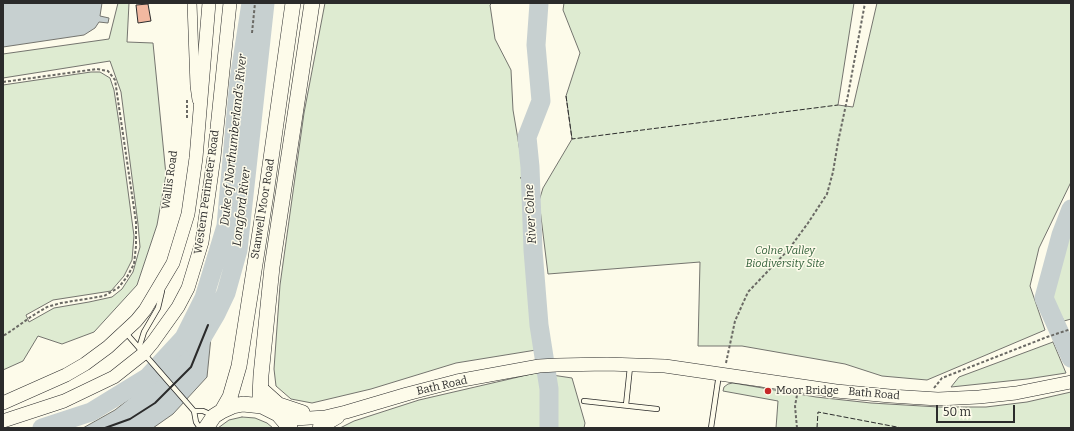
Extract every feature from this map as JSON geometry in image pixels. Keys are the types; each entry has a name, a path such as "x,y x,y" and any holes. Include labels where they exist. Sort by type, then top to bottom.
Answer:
{"main road":[{"name":"Stanwell Moor Road","path":"214,418 230,397 239,366 266,194 293,3"},
{"name":"Stanwell Moor Road","path":"262,406 260,387 272,267 312,3"},
{"path":"214,418 233,406 243,404 262,406 278,414 290,428"}],"street":[{"path":"192,3 195,86 200,121"},
{"name":"Western Perimeter Road","path":"3,404 66,376 91,360 136,321 145,310 164,278 177,252 188,214 200,121 209,3"},
{"name":"Western Perimeter Road","path":"3,421 64,401 98,386 114,376 144,354 167,324 188,288 202,242 213,165 230,3"},
{"name":"Bath Road","path":"278,414 296,419 322,422 346,412 457,381 539,366 557,365 665,366 836,391 926,398 979,397 1016,393 1071,382"},
{"path":"260,387 279,404 322,422"}],"lane":[{"name":"Western Perimeter Road","path":"144,354 144,332 158,308 164,278"},
{"path":"125,332 193,410 196,422 200,428"},
{"path":"626,405 630,365"},
{"path":"711,428 721,374"},
{"path":"584,401 657,409"},
{"path":"193,410 203,411 214,418"}],"path":[{"path":"252,33 255,3"},
{"path":"721,374 735,321 748,292 789,249 827,194 833,172 865,3"},
{"path":"3,82 97,69 108,71 115,80 136,222 136,246 134,264 118,288 104,296 61,303 47,308 32,316 3,336"},
{"path":"186,93 187,125"},
{"path":"926,398 942,378 1047,336 1071,329"},
{"path":"796,428 795,406 798,385"}],"green space":[{"path":"118,3 129,3 127,42 153,43 166,175 157,225 137,285 94,332 62,344 38,336 23,361 3,370 3,85 91,72 100,72 110,78 114,90 134,236 132,260 124,276 111,291 53,300 26,315 29,322 54,308 112,297 122,289 133,272 140,247 138,224 121,92 110,61 3,78 3,54 109,39"},
{"path":"325,3 492,3 490,5 495,39 511,70 513,110 524,175 520,178 525,178 525,251 536,350 456,363 371,389 312,403 291,399 276,386 274,369 280,285 304,113"},
{"name":"Colne Valley Biodiversity Site","path":"564,3 854,3 838,105 853,107 877,3 1071,3 1071,182 1039,248 1030,286 1045,330 927,380 882,376 845,364 742,346 698,346 700,262 548,274 539,201 543,188 572,139 566,96 580,53 563,10"},
{"path":"1071,222 1071,319 1064,321 1051,297 1061,246"},
{"path":"1053,342 1066,373 1027,379 951,387 959,377"},
{"path":"540,372 542,426 540,428 340,428 354,421 419,400"},
{"path":"552,375 572,378 585,423 584,428 557,428"},
{"path":"733,383 816,397 871,403 939,407 986,407 1027,402 1071,392 1071,428 776,428 778,401 723,391 724,387"},
{"path":"242,417 255,418 267,423 273,428 218,428 229,420"}],"shaded area":[{"path":"3,3 102,3 100,16 109,18 108,23 99,22 95,28 84,35 3,47"},
{"path":"202,323 212,327 207,377 173,414 153,428 83,428 115,410 168,368"}],"building":[{"path":"148,4 151,21 138,23 136,5"}],"waterway":[{"name":"Duke of Northumberland's River","path":"42,428 91,412 148,377 184,338 204,298 226,226 239,80 251,3"},
{"name":"Longford River","path":"196,348 216,314 226,293 238,250 265,3"},
{"name":"River Colne","path":"539,3 536,45 541,101 527,137 530,167 533,250 539,325 549,389 549,428"},
{"path":"1071,209 1061,235 1044,298 1071,358"}],"fence":[{"path":"566,96 572,139 838,105"},
{"path":"817,428 818,412 902,428"}],"wall":[{"path":"105,428 130,419 155,403 191,367 208,325"}],"place":[{"name":"Moor Bridge","path":"768,391"}]}
